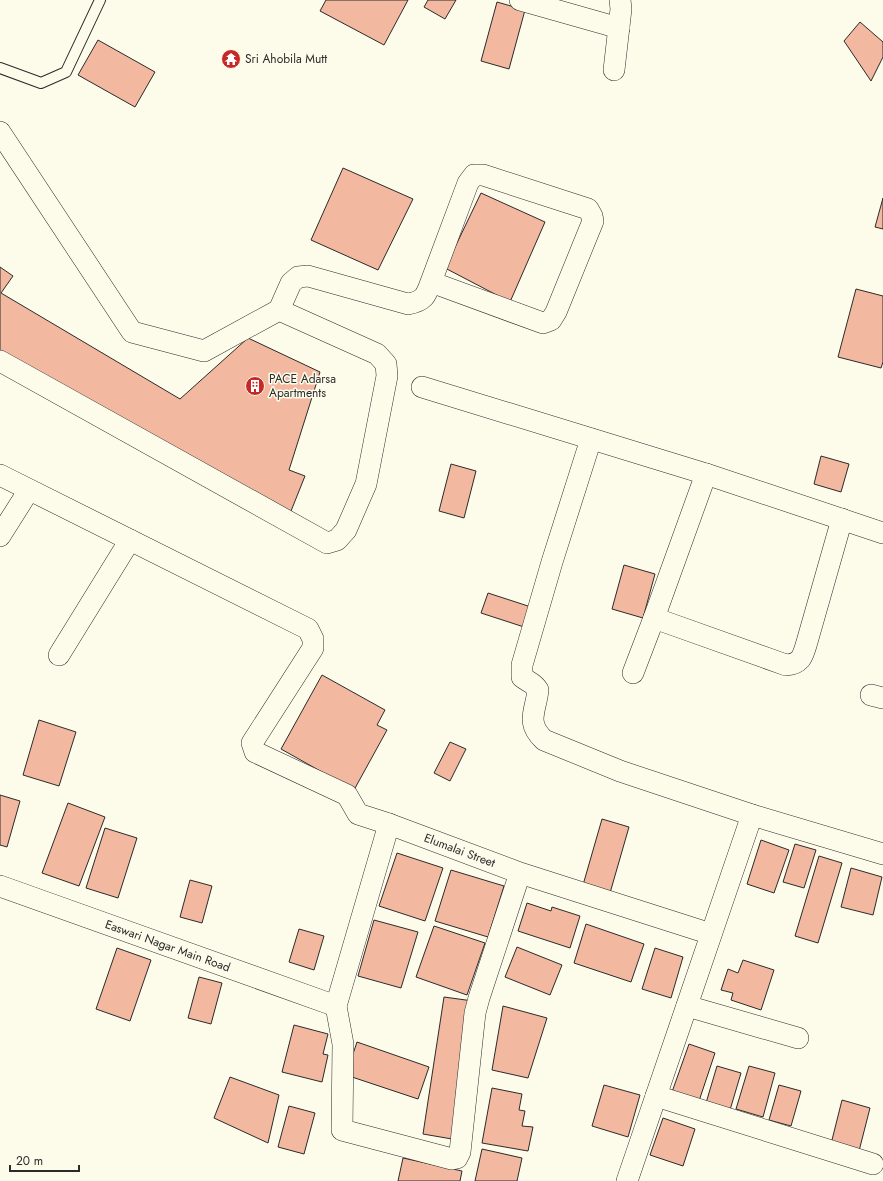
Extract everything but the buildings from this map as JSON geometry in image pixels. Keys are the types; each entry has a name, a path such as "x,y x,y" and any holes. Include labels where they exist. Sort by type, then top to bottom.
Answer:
{"street":[{"path":"520,0 619,28"},
{"path":"614,70 619,28 620,0"},
{"path":"0,132 132,332 204,351 279,310 291,283 298,276 308,276 408,304 418,302 426,296 431,282 468,184 474,175 483,175 588,209 592,216 592,221 556,312 551,320 543,323 431,282"},
{"path":"0,361 327,542 337,540 346,530 366,484 387,376 386,364 377,354 279,310"},
{"path":"422,387 706,474 883,533"},
{"path":"591,440 552,562 522,665 522,677 526,681 535,685 538,690 532,714 533,725 538,735 544,740 620,771 752,816 883,854"},
{"path":"633,673 706,474"},
{"path":"0,475 130,540 59,655"},
{"path":"0,536 29,490"},
{"path":"654,618 786,665 794,665 800,661 808,642 842,519"},
{"name":"Elumalai Street","path":"130,540 308,628 313,639 312,648 252,743 255,752 347,795 358,814 389,824 520,873 711,934"},
{"path":"628,1181 752,816"},
{"path":"389,824 336,1006 343,1044 342,1130 452,1159 457,1158 460,1152 475,1013 520,873"},
{"name":"Easwari Nagar Main Road","path":"0,886 336,1006"},
{"path":"687,1006 798,1038"},
{"path":"656,1096 873,1164"}],"lane":[{"path":"0,68 40,83 66,72 100,0"}],"place":[{"name":"Sri Ahobila Mutt","path":"231,59"},
{"name":"PACE Adarsa Apartments","path":"255,386"}]}
